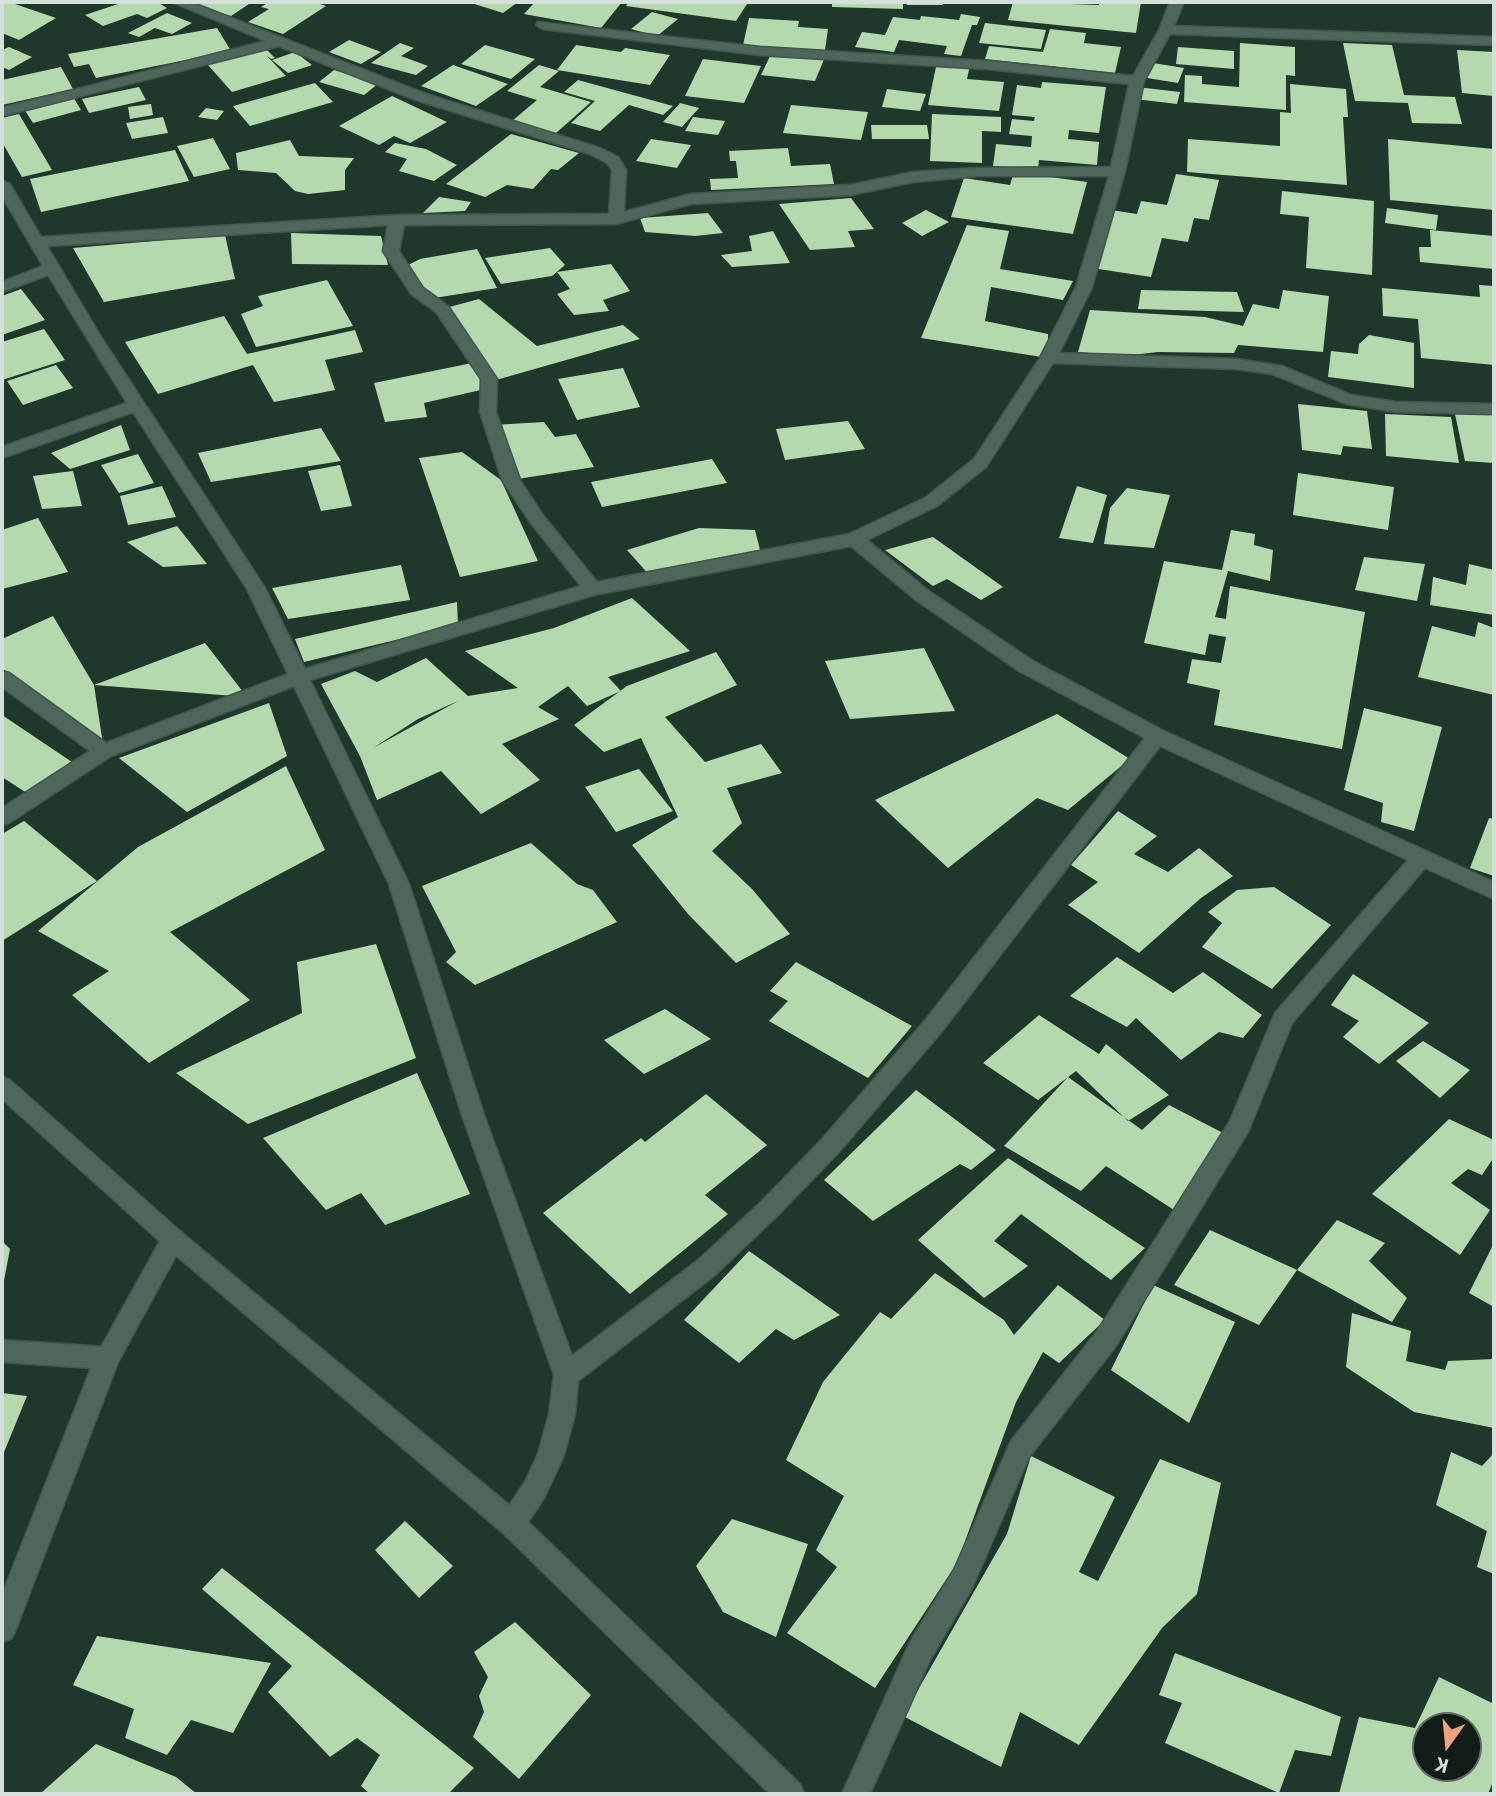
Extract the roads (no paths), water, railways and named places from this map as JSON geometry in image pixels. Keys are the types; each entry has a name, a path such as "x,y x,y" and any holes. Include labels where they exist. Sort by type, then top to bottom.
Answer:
{"street":[{"path":"179,2 421,97 595,151 613,160 619,170 616,219"},
{"path":"2,818 104,751 299,677 593,589 854,539 931,502 980,463 1048,358 1084,287 1118,171 1137,81 1166,30 1177,2"},
{"path":"543,25 760,51 988,65 1137,81"},
{"path":"1166,30 1494,41"},
{"path":"2,112 282,41"},
{"path":"36,242 397,220 616,219 691,199 850,190 913,177 978,172 1118,171"},
{"path":"2,184 138,405 256,588 399,884 473,1115 566,1375 562,1415 551,1455 535,1489 512,1524"},
{"path":"397,220 391,251 417,291 442,309 489,380 488,412 511,480 536,519 593,589"},
{"path":"2,287 52,268"},
{"path":"1048,358 1236,363 1276,370 1359,401 1396,407 1494,409"},
{"path":"2,453 138,405"},
{"path":"854,539 923,596 1026,666 1157,736 1494,891"},
{"path":"2,678 104,751"},
{"path":"566,1375 706,1268 831,1145 935,1024 1157,736"},
{"path":"856,1794 920,1651 963,1579 1020,1449 1107,1338 1240,1125 1283,1019 1422,858"},
{"path":"2,1086 173,1239 512,1524 790,1794"},
{"path":"2,1629 107,1358 173,1239"},
{"path":"2,1351 107,1358"}]}
